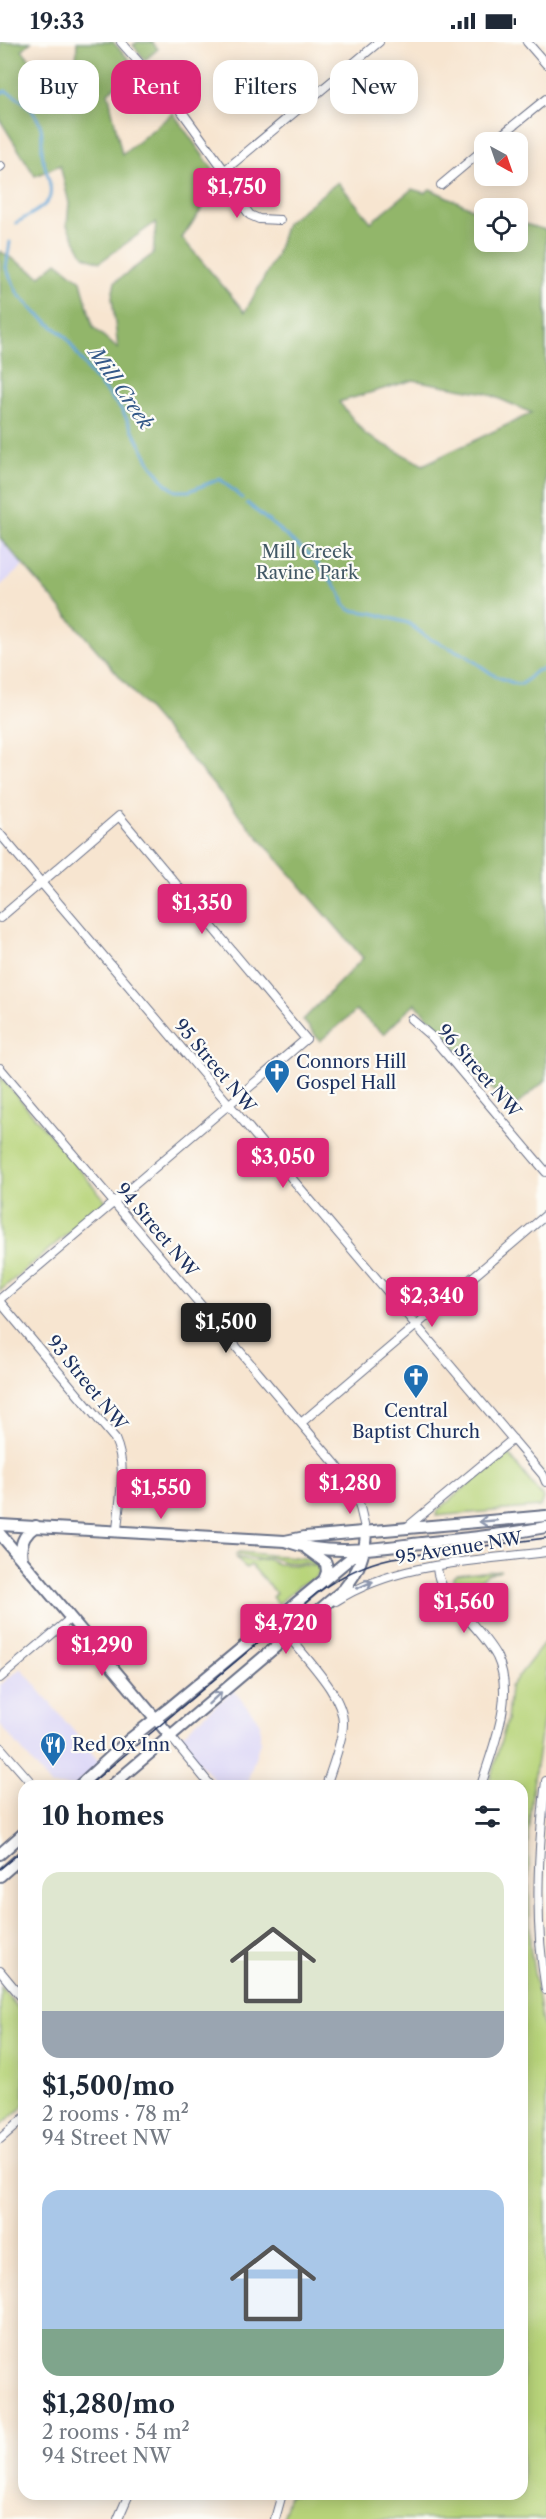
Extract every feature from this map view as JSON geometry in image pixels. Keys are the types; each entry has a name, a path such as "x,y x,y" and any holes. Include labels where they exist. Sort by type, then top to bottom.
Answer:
{"street":[{"path":"122,42 180,109 224,171 234,194 250,215 259,219 280,220"},
{"path":"224,171 379,42"},
{"path":"527,42 546,64"},
{"path":"505,132 546,99"},
{"path":"441,186 474,158"},
{"path":"0,918 119,816 306,1039 0,1300"},
{"name":"95 Street NW","path":"0,834 545,1477"},
{"name":"96 Street NW","path":"411,1019 432,1037 546,1172"},
{"name":"94 Street NW","path":"0,1068 349,1482 362,1511 366,1532"},
{"path":"301,1423 546,1215"},
{"name":"93 Street NW","path":"0,1300 115,1439 121,1454 123,1469 117,1531"},
{"name":"95 Avenue NW","path":"406,1528 513,1439"},
{"path":"285,1541 305,1536 546,1516"},
{"path":"0,1525 285,1541 319,1556 326,1563 327,1572 323,1581"},
{"path":"22,1559 21,1548 24,1538 36,1526"},
{"path":"304,1548 365,1549 546,1527"},
{"name":"95 Avenue NW","path":"118,1780 349,1583 360,1566 365,1549 366,1532"},
{"path":"0,1534 206,1780"},
{"path":"86,1780 130,1739 352,1556 365,1549"},
{"name":"95 Avenue NW","path":"314,1614 362,1586 397,1574 437,1566 546,1552"},
{"path":"437,1566 442,1586 497,1658 502,1676 503,1710 483,1780"},
{"path":"0,1678 71,1618"},
{"path":"288,1635 332,1692 341,1708 343,1724 328,1780"},
{"path":"0,1747 29,1780"},
{"path":"546,1781 539,1844 538,1893 546,1990"},
{"path":"0,1854 18,1838"},
{"path":"0,1876 18,1861"},
{"path":"0,1971 18,1993"},
{"path":"0,2139 18,2123"},
{"path":"118,2519 126,2500"},
{"path":"275,2519 280,2500"}],"shaded area":[{"path":"0,538 24,565 0,586"},
{"path":"21,1668 101,1764 82,1780 47,1780 0,1724 0,1685"},
{"path":"233,1690 260,1722 260,1742 248,1780 214,1780 179,1738"}],"green space":[{"name":"Mill Creek Ravine Park","path":"0,42 31,42 22,50 31,60 18,60 18,114 99,114 99,60 76,60 77,42 113,42 130,60 111,60 111,90 108,92 111,114 113,114 122,155 174,114 221,181 182,238 245,312 276,256 286,223 338,182 371,222 412,189 425,193 430,189 474,209 474,252 528,252 528,225 546,230 546,1080 511,1110 415,1003 384,1034 356,1011 320,1041 303,1020 363,958 0,538 0,251 40,276 57,262 81,281 93,327 118,349 112,297 115,282 153,254 156,222 100,262 84,256 67,225 69,203 60,165 35,176 0,120","holes":["413,380 486,393 532,413 423,465 366,435 339,402"]},
{"path":"138,42 152,42 158,49 145,60 133,45"},
{"path":"0,1076 106,1201 0,1291"},
{"path":"507,1452 543,1498 540,1507 436,1516 437,1511"},
{"path":"239,1552 314,1559 319,1564 285,1562 269,1557 257,1559 236,1554"},
{"path":"236,1557 252,1561 268,1559 278,1564 317,1566 321,1571 315,1578 299,1586 278,1604 272,1597 276,1593 251,1565 246,1568"},
{"path":"501,1570 488,1574 461,1595 454,1586 453,1577 457,1575"},
{"path":"546,1641 546,1703 532,1792 528,1835 528,1780 490,1780 507,1720 510,1687"},
{"path":"528,1835 530,1946 541,2018 546,2034 546,2519 282,2519 288,2500 528,2500"},
{"path":"0,1986 18,2008 18,2111 0,2126"}],"waterway":[{"name":"Mill Creek","path":"0,93 6,91 20,99 39,122 42,132 43,158 50,185 47,203 16,223"},
{"name":"Mill Creek","path":"10,242 6,268 18,294 34,311 66,337 89,372 122,410 151,464 166,484 176,491 189,491 220,479 242,498"},
{"name":"Mill Creek","path":"247,503 313,558 340,592 344,604 350,610 372,613 408,623 428,638 465,655 495,676 516,684 522,684 536,671 546,668"}],"tram line":[{"path":"95,1780 317,1593 343,1576 362,1567 392,1558 546,1538"},
{"path":"0,1869 18,1854"}],"place":[{"name":"Connors Hill Gospel Hall","path":"277,1095"},
{"name":"Central Baptist Church","path":"416,1400"},
{"name":"Red Ox Inn","path":"53,1768"}]}
